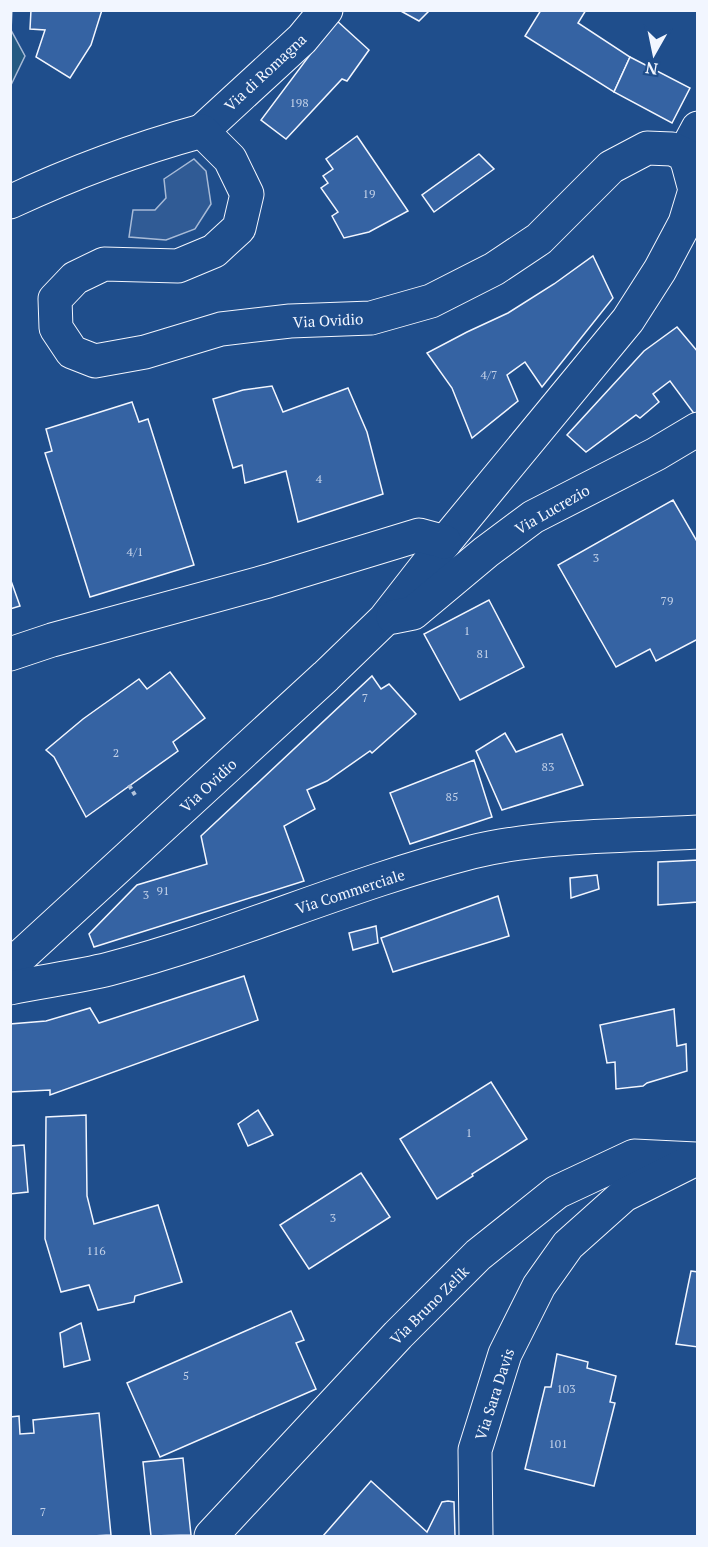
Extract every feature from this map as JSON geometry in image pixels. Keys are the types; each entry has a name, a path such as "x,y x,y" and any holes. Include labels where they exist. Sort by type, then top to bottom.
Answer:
{"street":[{"name":"Via di Romagna","path":"202,131 302,39 326,10"},
{"name":"Via Ovidio","path":"202,131 230,159 247,194 239,228 214,251 178,266 104,264 75,278 55,300 56,327 72,352 95,362 145,352 221,329 290,321 371,318 431,301 494,270 539,239 610,167 647,148 672,149 691,141"},
{"path":"10,202 95,165 202,131"},
{"name":"Via Ovidio","path":"10,966 385,619 445,542 628,320 660,270 685,223 695,190 688,164 691,141"},
{"name":"Via Lucrezio","path":"385,619 413,613 486,552 533,517 656,454 698,429"},
{"path":"10,654 52,639 268,581 419,535 445,542"},
{"name":"Via Commerciale","path":"10,988 108,969 237,929 375,881 473,852 523,843 698,832"},
{"name":"Via Bruno Zelik","path":"212,1536 398,1335 478,1255 556,1192 634,1156 697,1159"},
{"name":"Via Sara Davis","path":"476,1536 475,1450 505,1354 539,1286 568,1245 624,1195 697,1159"}],"shaded area":[{"path":"10,11 12,11 11,30 25,56 11,85"},
{"path":"194,159 206,171 211,204 195,229 166,240 129,237 133,210 155,210 166,198 164,179"}],"building":[{"path":"31,10 102,10 91,45 70,78 36,57 45,30 30,29"},
{"path":"399,10 430,10 419,21"},
{"path":"541,10 586,10 578,23 630,57 614,92 525,36"},
{"path":"336,20 369,50 347,81 342,79 286,139 261,120"},
{"path":"630,57 690,88 672,123 614,92"},
{"path":"357,136 408,211 369,232 344,238 332,216 338,212 321,188 328,183 323,176 333,169 326,159"},
{"path":"479,154 494,169 434,212 422,195"},
{"path":"593,256 613,298 542,387 525,362 507,375 518,401 472,438 452,388 427,353 508,313"},
{"path":"677,327 698,352 698,419 670,381 653,394 659,402 640,418 636,415 586,452 567,435 644,351"},
{"path":"272,386 283,412 348,388 367,432 383,494 298,522 286,471 245,483 242,465 233,468 213,399 243,390"},
{"path":"132,402 139,422 148,419 194,565 90,597 45,453 52,451 46,429"},
{"path":"673,500 698,543 698,639 656,661 650,649 616,667 558,565"},
{"path":"10,578 20,606 10,609"},
{"path":"489,600 524,667 460,700 424,634"},
{"path":"170,672 205,718 173,742 178,751 86,817 54,757 46,750 83,719 139,679 147,689"},
{"path":"372,676 381,689 389,684 416,714 372,753 370,751 327,781 307,790 315,809 284,826 304,881 94,947 89,934 137,885 207,864 201,836"},
{"path":"505,733 516,752 562,734 583,785 502,810 476,751"},
{"path":"474,760 492,817 410,844 390,793"},
{"path":"698,860 698,902 658,905 658,862"},
{"path":"597,875 599,889 571,898 570,878"},
{"path":"498,896 509,936 393,972 381,938"},
{"path":"376,926 378,943 353,950 349,933"},
{"path":"244,976 258,1020 50,1095 50,1090 10,1092 10,1024 46,1021 90,1008 99,1023"},
{"path":"674,1009 677,1046 686,1044 687,1071 643,1086 616,1089 615,1062 607,1063 600,1025"},
{"path":"491,1082 527,1139 437,1199 400,1139"},
{"path":"258,1110 273,1135 248,1146 238,1124"},
{"path":"86,1115 87,1196 94,1224 158,1205 182,1282 135,1296 134,1302 98,1310 89,1285 61,1292 45,1239 46,1117"},
{"path":"24,1145 28,1192 10,1194 10,1146"},
{"path":"361,1173 390,1217 309,1269 280,1225"},
{"path":"691,1271 698,1272 698,1347 676,1344"},
{"path":"291,1311 304,1340 296,1343 316,1389 160,1457 127,1383"},
{"path":"81,1323 90,1360 64,1367 60,1333"},
{"path":"557,1354 588,1362 587,1368 616,1376 610,1402 615,1403 594,1486 525,1469 545,1387 551,1387"},
{"path":"99,1413 111,1535 10,1536 10,1417 19,1416 20,1434 34,1433 33,1420"},
{"path":"183,1458 191,1535 151,1536 143,1462"},
{"path":"371,1481 427,1532 442,1502 454,1502 455,1536 323,1536"}]}
